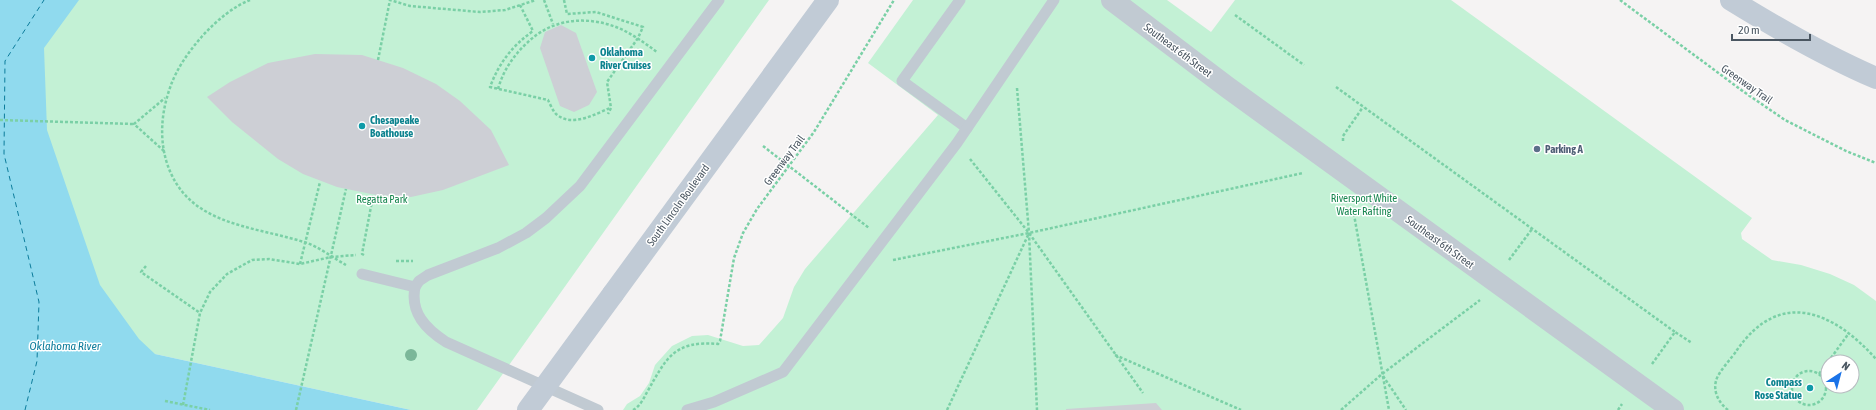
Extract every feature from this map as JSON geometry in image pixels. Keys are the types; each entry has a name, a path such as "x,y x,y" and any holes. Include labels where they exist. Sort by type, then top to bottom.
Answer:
{"main road":[{"name":"South Lincoln Boulevard","path":"528,410 828,0"},
{"path":"1731,0 1784,34 1840,63 1876,78"}],"street":[{"name":"Southeast 6th Street","path":"1112,0 1227,87 1673,410"}],"lane":[{"path":"598,410 446,342 433,333 423,323 414,306 413,296 415,287 419,281 428,276 505,244 526,233 546,218 580,186 719,0"},
{"path":"960,0 902,81 967,128"},
{"path":"687,410 714,402 783,372 957,143 1054,0"},
{"path":"362,274 415,287"}],"path":[{"path":"250,0 226,14 196,43 180,68 166,98 162,134 164,151 175,182 189,199 201,210 237,225 305,242 362,274"},
{"path":"378,60 390,0 410,6 480,12 505,10 536,0"},
{"path":"544,0 553,24"},
{"path":"564,0 567,14 596,12 643,26 638,38 607,82 611,108 607,118"},
{"name":"Greenway Trail","path":"633,410 642,402 663,365 674,352 683,347 698,343 718,344 720,341 734,258 743,233 757,209 814,132 894,0"},
{"name":"Greenway Trail","path":"1620,0 1744,92 1785,120 1846,151 1876,163"},
{"path":"520,5 533,31 520,40 505,56 490,87 548,100 556,114 566,119 579,120 611,108"},
{"path":"1235,14 1304,65"},
{"path":"498,89 502,77 519,50 539,32 553,24 576,21 593,21 623,30 638,38 672,63"},
{"path":"1015,56 1029,232 1037,410"},
{"path":"1336,88 1692,343"},
{"path":"0,120 134,124 166,98"},
{"path":"1363,107 1343,136 1348,175 1389,410"},
{"path":"134,124 164,151"},
{"path":"957,143 1029,232 1143,393"},
{"path":"763,146 884,240"},
{"path":"864,266 1309,172"},
{"path":"300,264 320,182"},
{"path":"296,410 346,188"},
{"path":"362,254 373,196"},
{"path":"1341,410 1382,374 1478,302 1532,229"},
{"path":"948,410 1029,232"},
{"path":"183,405 200,313 207,298 227,274 252,260 269,259 300,264 331,257 362,254 368,256"},
{"path":"395,261 419,260"},
{"path":"146,266 141,272 200,313"},
{"path":"1728,410 1719,400 1715,391 1716,380 1745,339 1759,326 1785,312 1806,312 1830,321 1862,343 1876,359"},
{"path":"1652,364 1675,332"},
{"path":"1834,354 1849,333"},
{"path":"1115,355 1241,410"},
{"path":"1809,370 1819,374 1825,384 1824,395 1821,399 1811,405 1800,403 1796,399 1791,389 1792,383 1798,374 1809,370"},
{"path":"1382,374 1406,410"},
{"path":"165,401 210,410"}],"green space":[{"name":"Regatta Park","path":"0,0 769,0 477,410 411,410 155,354 0,342"},
{"name":"Riversport White Water Rafting","path":"913,0 1167,0 1211,32 1235,0 1451,0 1752,218 1741,233 1742,239 1772,260 1801,265 1830,274 1854,285 1876,301 1876,410 623,410 627,404 640,396 649,383 655,365 672,346 692,336 708,335 743,346 759,345 783,318 794,287 805,269 938,115 868,63"}],"water":[{"name":"Oklahoma River","path":"0,0 79,0 44,48 47,130 100,285 139,339 155,354 411,410 0,410"}],"building":[{"path":"561,25 576,33 597,92 589,105 574,112 560,106 540,48 545,32"},
{"name":"Chesapeake Boathouse","path":"315,54 362,55 403,68 436,84 460,101 491,130 509,165 443,190 411,197 376,195 337,187 303,174 278,159 232,122 207,97 230,82 268,63"},
{"path":"1156,403 1162,410 1066,410 1066,409"}],"ferry route":[{"path":"25,410 37,361 39,302 4,154 5,61 44,0"}],"place":[{"name":"Oklahoma River Cruises","path":"592,58"},
{"name":"Chesapeake Boathouse","path":"362,126"},
{"name":"Parking A","path":"1537,149"},
{"name":"Compass Rose Statue","path":"1810,388"}]}
